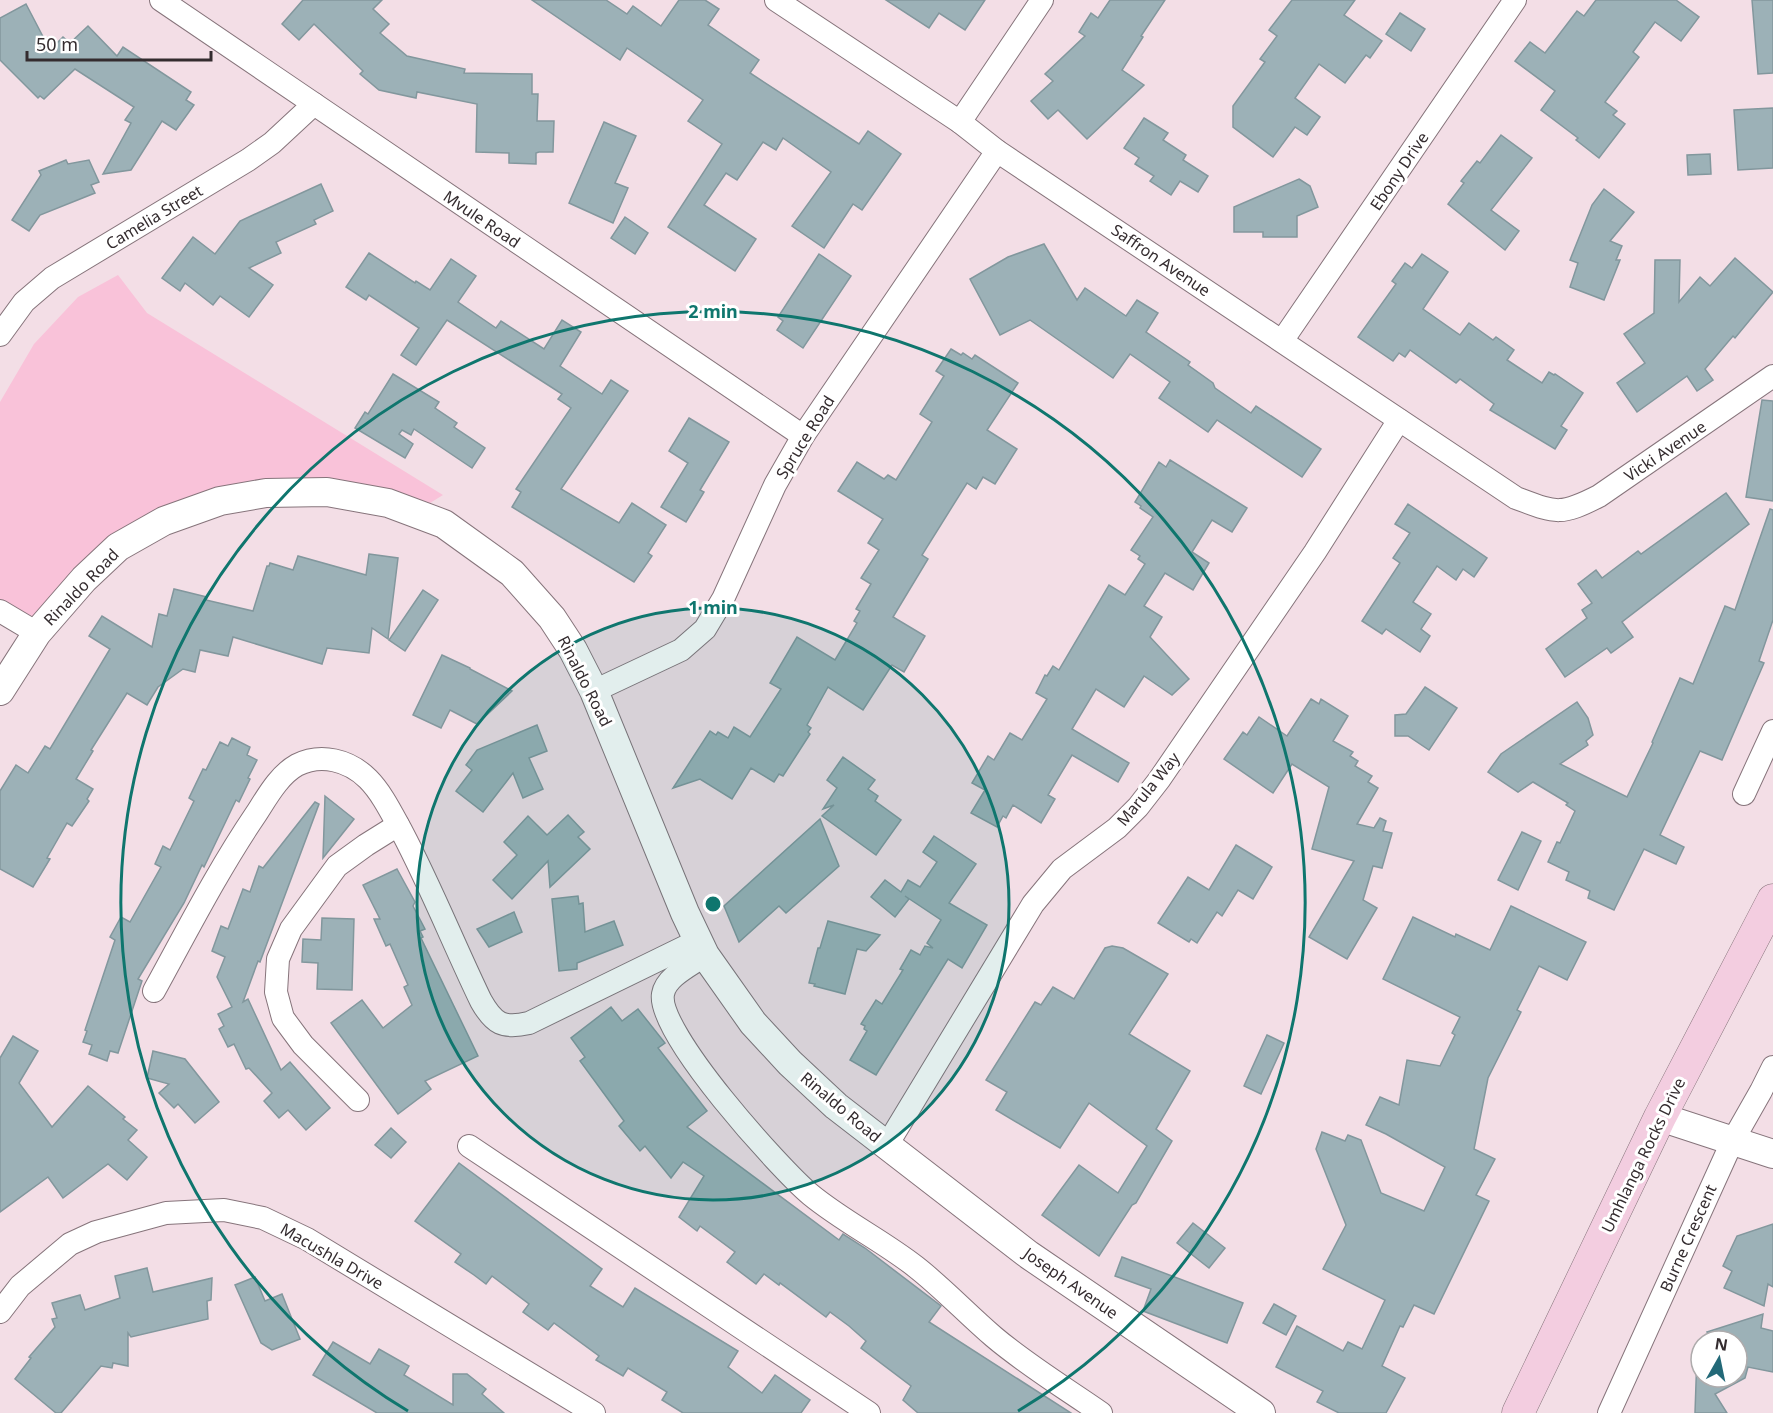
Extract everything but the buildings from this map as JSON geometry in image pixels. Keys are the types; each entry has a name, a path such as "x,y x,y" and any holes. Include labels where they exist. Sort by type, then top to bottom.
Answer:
{"main road":[{"name":"Umhlanga Rocks Drive","path":"1518,1413 1660,1117 1773,900"}],"street":[{"name":"Mvule Road","path":"161,0 803,436"},
{"name":"Saffron Avenue","path":"776,0 1516,498 1551,511"},
{"path":"960,122 1042,0"},
{"name":"Ebony Drive","path":"1282,341 1515,0"},
{"name":"Camelia Street","path":"0,335 24,302 52,278 248,160 272,143 314,104"},
{"name":"Spruce Road","path":"594,691 681,650 705,628 723,598 775,484 803,436 998,151"},
{"name":"Vicki Avenue","path":"1551,511 1574,508 1599,496 1773,376"},
{"name":"Marula Way","path":"887,1145 1033,904 1062,869 1117,828 1138,807 1159,780 1315,552 1399,420"},
{"name":"Rinaldo Road","path":"0,691 37,633 84,579 118,547 164,521 220,501 266,493 327,492 388,503 444,524 512,573 552,618 573,650 594,691 685,913 702,948 753,1023 790,1063 836,1106 887,1145"},
{"path":"0,611 37,633"},
{"path":"1744,794 1773,731"},
{"path":"154,991 232,849 275,785 296,766 333,759 352,766 368,779 398,825 419,864 481,1002 489,1015 499,1023 512,1027 529,1023 702,948"},
{"path":"358,1100 303,1045 283,1018 276,992 278,959 291,929 337,867 398,825"},
{"path":"702,948 663,991 663,1005 681,1040 732,1112 812,1196 915,1266 1023,1360 1101,1413"},
{"name":"Burne Crescent","path":"1609,1413 1732,1142 1773,1066"},
{"path":"1660,1117 1773,1154"},
{"name":"Joseph Avenue","path":"887,1145 1029,1255 1261,1413"},
{"path":"469,1146 869,1413"},
{"name":"Macushla Drive","path":"0,1312 20,1286 70,1244 96,1232 166,1212 224,1210 263,1218 307,1239 594,1413"}],"shaded area":[{"path":"118,275 147,313 443,495 430,503 357,483 235,500 111,551 46,633 0,602 0,402 34,344 78,297"}]}
